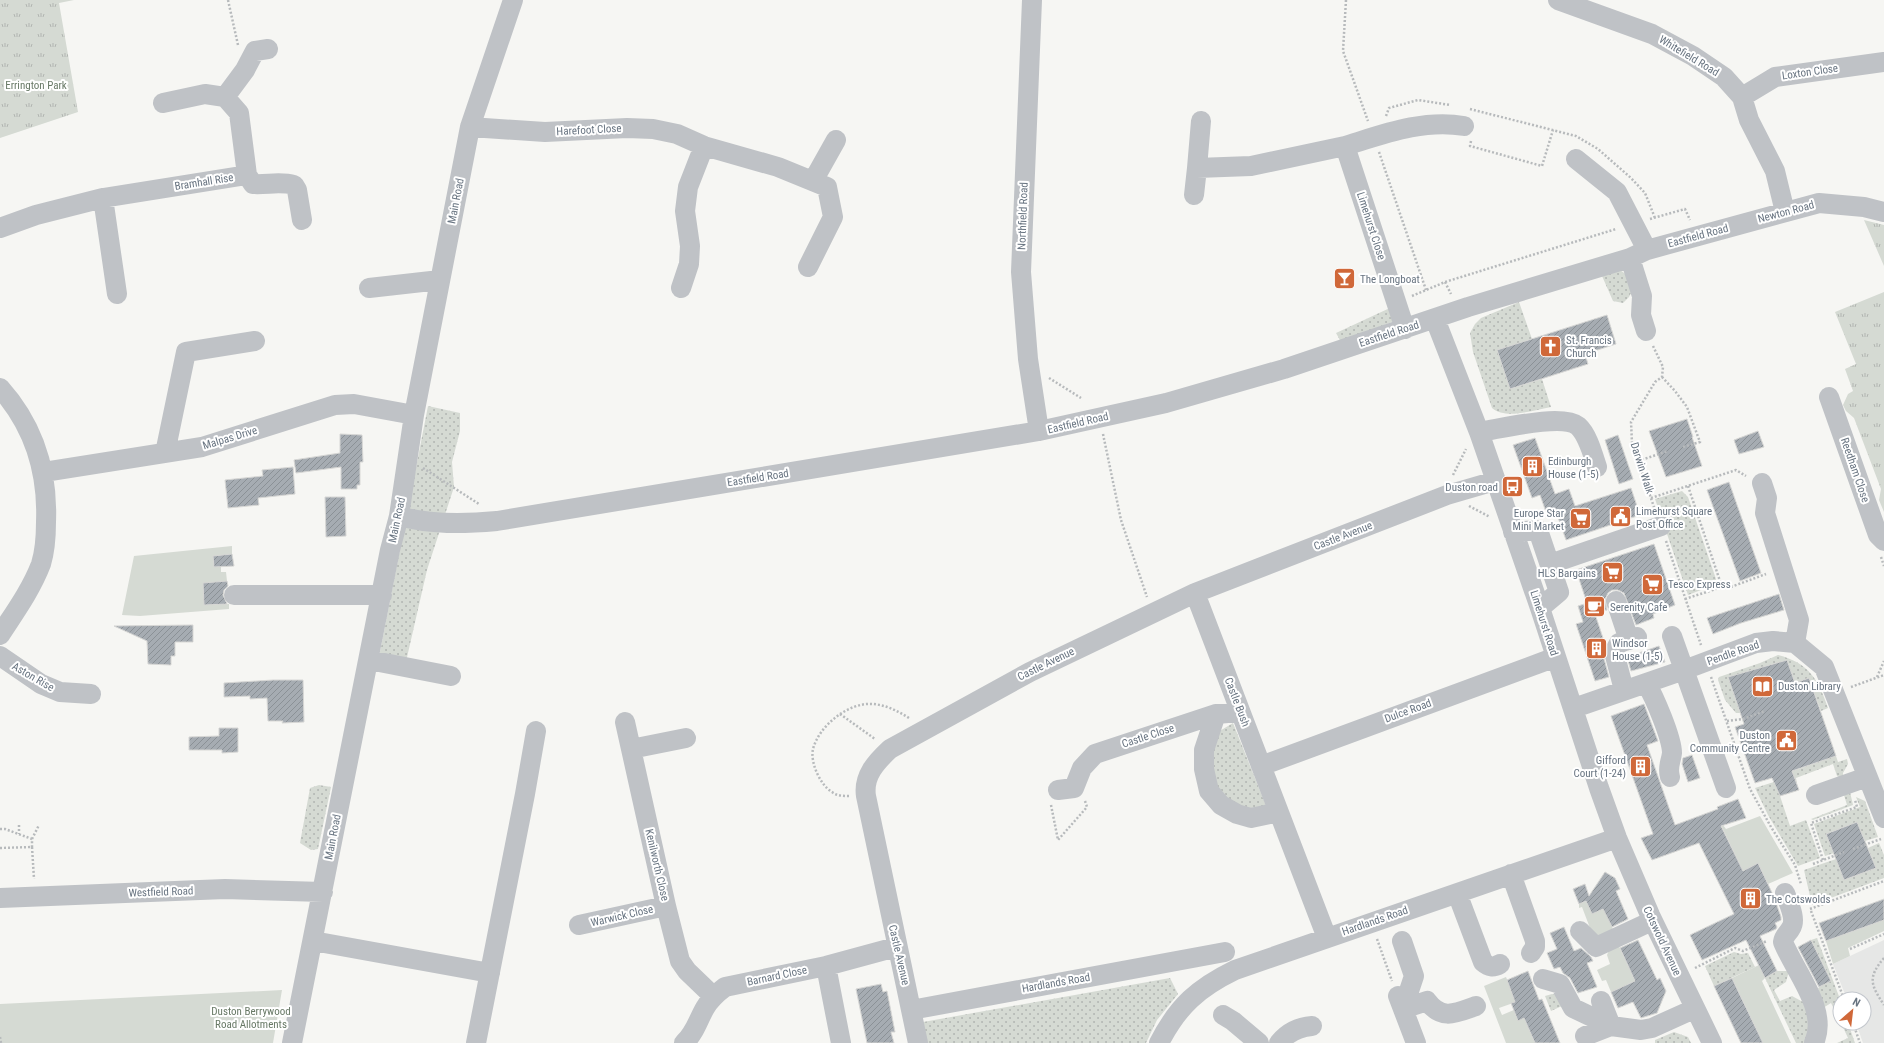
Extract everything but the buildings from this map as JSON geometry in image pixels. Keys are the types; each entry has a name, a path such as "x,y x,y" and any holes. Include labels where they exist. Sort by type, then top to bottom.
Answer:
{"street":[{"name":"Main Road","path":"292,1043 390,550 399,516 414,415 470,127 513,0"},
{"name":"Northfield Road","path":"1032,0 1021,272 1031,380 1039,431"},
{"name":"Whitefield Road","path":"1558,0 1652,34 1693,56 1718,72 1742,97 1750,120 1775,171 1785,212"},
{"path":"163,103 205,94 225,97 245,70 255,51 268,49"},
{"name":"Loxton Close","path":"1742,97 1775,77 1884,62"},
{"name":"Bramhall Rise","path":"0,228 36,215 103,198 247,175 239,113 225,97"},
{"path":"1194,195 1198,168 1201,121"},
{"path":"1198,168 1251,166 1345,146 1380,135 1425,124 1470,122"},
{"name":"Harefoot Close","path":"470,127 545,132 627,128 653,129 677,134 704,146 778,167 813,181 827,187 833,217 808,267"},
{"path":"813,181 836,140"},
{"path":"681,288 689,264 690,246 685,211 688,187 704,146"},
{"name":"Limehurst Close","path":"1345,146 1405,329"},
{"path":"1576,159 1617,192 1633,224 1638,254 1642,296 1642,315 1646,331"},
{"path":"247,175 253,184 262,185 281,182 294,185 297,190 302,220"},
{"path":"103,198 117,294"},
{"name":"Newton Road","path":"1736,226 1819,203 1864,207 1884,212"},
{"name":"Eastfield Road","path":"399,516 410,520 442,523 468,524 496,521 1039,431 1100,418 1166,403 1284,369 1468,307 1638,254 1736,226"},
{"path":"369,288 440,280"},
{"name":"Limehurst Road","path":"1435,319 1479,432 1574,708 1598,788 1617,838"},
{"path":"165,453 186,352 256,341"},
{"path":"0,388 14,403 31,435 44,472 47,514 46,535 41,562 29,591 0,635"},
{"name":"Reedham Close","path":"1829,397 1878,535 1884,541"},
{"name":"Malpas Drive","path":"44,472 202,447 335,405 354,404 414,415"},
{"path":"1479,432 1563,420 1578,426 1586,437 1597,467"},
{"name":"Castle Avenue","path":"918,1043 896,947 866,796 868,776 876,762 890,749 1030,672 1195,592 1447,495 1495,481"},
{"path":"1762,483 1767,498 1765,513 1799,620 1795,643 1824,667 1884,818"},
{"path":"1550,564 1661,526"},
{"path":"1513,532 1538,530 1559,592 1540,608"},
{"name":"Castle Bush","path":"1195,592 1327,938"},
{"path":"234,595 382,595"},
{"path":"1616,601 1633,638 1619,643 1614,652 1624,690"},
{"path":"1672,636 1726,788"},
{"name":"Pendle Road","path":"1574,708 1684,670 1708,668 1756,643 1773,641 1795,643"},
{"name":"Aston Rise","path":"0,656 41,684 60,692 91,694"},
{"name":"Dulce Road","path":"1261,766 1556,657"},
{"path":"369,660 451,676"},
{"path":"1646,683 1654,695 1669,741 1672,753 1668,770 1670,777"},
{"name":"Castle Close","path":"1072,792 1082,768 1095,754 1216,714 1240,712"},
{"path":"1216,714 1204,750 1204,769 1209,791 1221,805 1237,814 1251,818 1279,812"},
{"name":"Kenilworth Close","path":"625,722 666,906 680,961 713,996"},
{"path":"476,1043 536,731"},
{"path":"631,749 686,738"},
{"path":"1816,795 1867,777"},
{"name":"Hardlands Road","path":"1159,1043 1184,1004 1214,980 1235,970 1617,838"},
{"name":"Cotswold Avenue","path":"1617,838 1652,921 1712,1043"},
{"path":"1511,874 1535,941 1535,947 1530,953"},
{"name":"Westfield Road","path":"0,898 224,889 323,892"},
{"path":"1794,890 1793,924 1783,938 1786,950 1815,1004 1819,1022 1817,1036 1814,1043"},
{"path":"1457,893 1483,962 1488,966 1494,967 1500,964"},
{"name":"Warwick Close","path":"579,925 666,906"},
{"path":"1580,931 1596,947 1652,921"},
{"path":"313,941 490,972"},
{"path":"1399,1000 1414,976 1402,942"},
{"name":"Barnard Close","path":"684,1043 696,1026 705,1007 713,996 725,987 826,966 896,947"},
{"name":"Hardlands Road","path":"910,1010 1225,952"},
{"path":"826,966 841,1043"},
{"path":"1543,979 1560,984 1573,1008 1611,1026 1641,1037 1694,1009"},
{"path":"1399,1000 1427,1001 1431,1007 1443,1013 1456,1013 1476,1006"},
{"path":"1399,1000 1416,1043"},
{"path":"1601,1001 1611,1026"},
{"path":"1223,1015 1233,1021 1259,1043"},
{"path":"1279,1043 1290,1032 1302,1027 1312,1026"},
{"path":"1585,1036 1611,1026"}],"path":[{"path":"228,0 241,60 245,70"},
{"path":"1346,0 1343,51 1380,135 1426,290"},
{"path":"1380,135 1389,108 1418,100 1457,106"},
{"path":"1480,110 1470,122 1470,146 1542,166 1553,130"},
{"path":"1470,122 1480,110"},
{"path":"1480,110 1576,136 1598,149 1632,178 1645,193 1655,218"},
{"path":"1397,302 1445,282 1685,209 1691,224"},
{"path":"1646,331 1663,367 1662,377 1675,391 1687,408 1700,442 1683,447"},
{"path":"1031,380 1049,377 1081,398"},
{"name":"Darwin Walk","path":"1662,377 1655,382 1631,422 1632,443 1750,789 1771,827 1795,865 1794,890"},
{"path":"1100,418 1121,520 1153,613"},
{"path":"1638,461 1668,451"},
{"path":"408,462 426,469 479,504 496,521"},
{"path":"1651,498 1736,470 1762,483"},
{"path":"1688,486 1722,587"},
{"path":"1685,599 1722,587 1728,588 1782,568"},
{"path":"1876,678 1884,661"},
{"path":"1849,687 1884,675"},
{"path":"866,796 838,796 831,792 820,779 813,760 813,750 818,738 833,718 855,707 871,704 885,706 899,711 913,720 922,731"},
{"path":"1727,721 1765,711"},
{"path":"839,714 890,749"},
{"path":"1072,792 1087,807 1058,840 1050,798 1072,792"},
{"path":"1823,860 1811,823 1857,806 1855,799"},
{"path":"19,825 19,834"},
{"path":"35,881 32,839 39,825"},
{"path":"0,829 32,839"},
{"path":"1853,849 1881,839"},
{"path":"0,848 32,847"},
{"path":"1813,864 1844,852"},
{"path":"1810,908 1884,880"},
{"path":"1807,902 1841,991"},
{"path":"1371,923 1399,1000"},
{"path":"1850,950 1884,934"},
{"path":"1693,969 1735,948 1743,951 1771,940 1786,950"},
{"path":"1884,958 1873,975 1872,985 1884,1005"},
{"path":"1856,1031 1860,1043"},
{"path":"0,1037 1,1043"}],"shaded area":[{"path":"1884,940 1884,1043 1863,1043 1859,1031 1872,1031 1872,991 1844,991 1833,964"}],"green space":[{"name":"Errington Park","path":"0,0 74,0 59,3 78,112 0,138"},
{"path":"1864,220 1884,225 1884,266"},
{"path":"1620,270 1627,275 1632,291 1623,303 1613,301 1602,276"},
{"path":"1884,292 1884,512 1879,500 1881,489 1854,418 1846,411 1843,405 1848,394 1853,391 1845,369 1856,364 1835,312"},
{"path":"1519,302 1532,339 1497,350 1510,389 1542,379 1551,407 1512,414 1498,412 1492,408 1473,352 1470,333 1475,324 1481,318"},
{"path":"1392,307 1392,322 1341,342 1336,333"},
{"path":"428,406 460,413 460,431 452,462 454,487 427,570 405,666 378,662"},
{"path":"1682,491 1688,497 1716,579 1714,585 1688,595 1655,499"},
{"path":"232,546 232,554 213,556 214,567 221,567 221,572 226,572 227,581 203,584 205,605 229,604 229,609 140,616 122,615 134,556"},
{"path":"1778,655 1789,658 1805,668 1811,674 1820,689 1828,708 1821,711 1809,678 1795,683 1787,660 1728,677 1740,713 1736,713 1725,700 1718,680 1719,677 1760,663"},
{"path":"1233,723 1267,808 1255,810 1229,802 1214,784 1212,741 1218,732"},
{"path":"1836,756 1838,762 1847,759 1848,764 1843,773 1843,779 1837,776 1833,764 1796,778 1797,783 1794,784 1790,772"},
{"path":"1777,781 1778,790 1790,826 1806,820 1820,858 1798,866 1768,815 1755,788"},
{"path":"319,785 331,787 318,849 311,850 300,843 310,788"},
{"path":"1850,792 1853,805 1813,820 1811,819 1847,805 1844,795"},
{"path":"1856,797 1865,801 1878,837 1865,841 1857,822 1826,834 1834,853 1825,856 1814,824 1860,807"},
{"path":"1760,816 1793,873 1768,884 1758,863 1743,871 1721,825 1723,825 1726,829"},
{"path":"1879,843 1884,855 1884,878 1812,905 1804,870 1836,859 1844,880 1876,868 1868,848"},
{"path":"1595,898 1604,908 1614,932 1598,939 1593,936 1582,907 1579,908 1579,904"},
{"path":"1884,920 1884,931 1848,948 1850,956 1833,964 1826,941"},
{"path":"1817,938 1837,991 1832,991 1832,1005 1831,1003 1823,1008 1818,988 1831,980 1811,940"},
{"path":"1618,944 1635,981 1628,984 1630,990 1627,995 1624,986 1611,992 1606,980 1602,981 1597,970 1610,964 1607,955 1610,948"},
{"path":"1734,952 1741,954 1748,953 1755,967 1714,986 1705,966"},
{"path":"1759,965 1765,978 1762,981 1791,1043 1763,1043 1732,978"},
{"path":"1777,971 1789,971 1786,982 1774,990 1780,1001 1792,996 1803,1002 1811,1022 1806,1043 1796,1043 1765,978"},
{"path":"1506,977 1516,1002 1499,1008 1502,1015 1521,1007 1515,1014 1518,1020 1525,1017 1536,1043 1506,1043 1484,986"},
{"path":"1170,978 1178,994 1157,1020 1146,1043 927,1043 923,1022"},
{"name":"Duston Berrywood Road Allotments","path":"282,990 273,1043 0,1043 0,1004"},
{"path":"1552,994 1557,995 1562,1006 1551,1011 1545,996"},
{"path":"1845,1031 1851,1031 1855,1043 1837,1043 1848,1038"},
{"path":"1674,1032 1688,1037 1691,1043 1655,1043 1655,1040"}],"place":[{"name":"The Longboat","path":"1344,279"},
{"name":"St. Francis Church","path":"1550,346"},
{"name":"Edinburgh House (1-5)","path":"1533,467"},
{"name":"Duston road","path":"1513,487"},
{"name":"Limehurst Square Post Office","path":"1620,517"},
{"name":"Europe Star Mini Market","path":"1580,519"},
{"name":"HLS Bargains","path":"1612,573"},
{"name":"Tesco Express","path":"1652,584"},
{"name":"Serenity Cafe","path":"1594,607"},
{"name":"Windsor House (1-5)","path":"1596,649"},
{"name":"Duston Library","path":"1763,686"},
{"name":"Duston Community Centre","path":"1786,741"},
{"name":"Gifford Court (1-24)","path":"1641,766"},
{"name":"The Cotswolds","path":"1751,899"}]}
